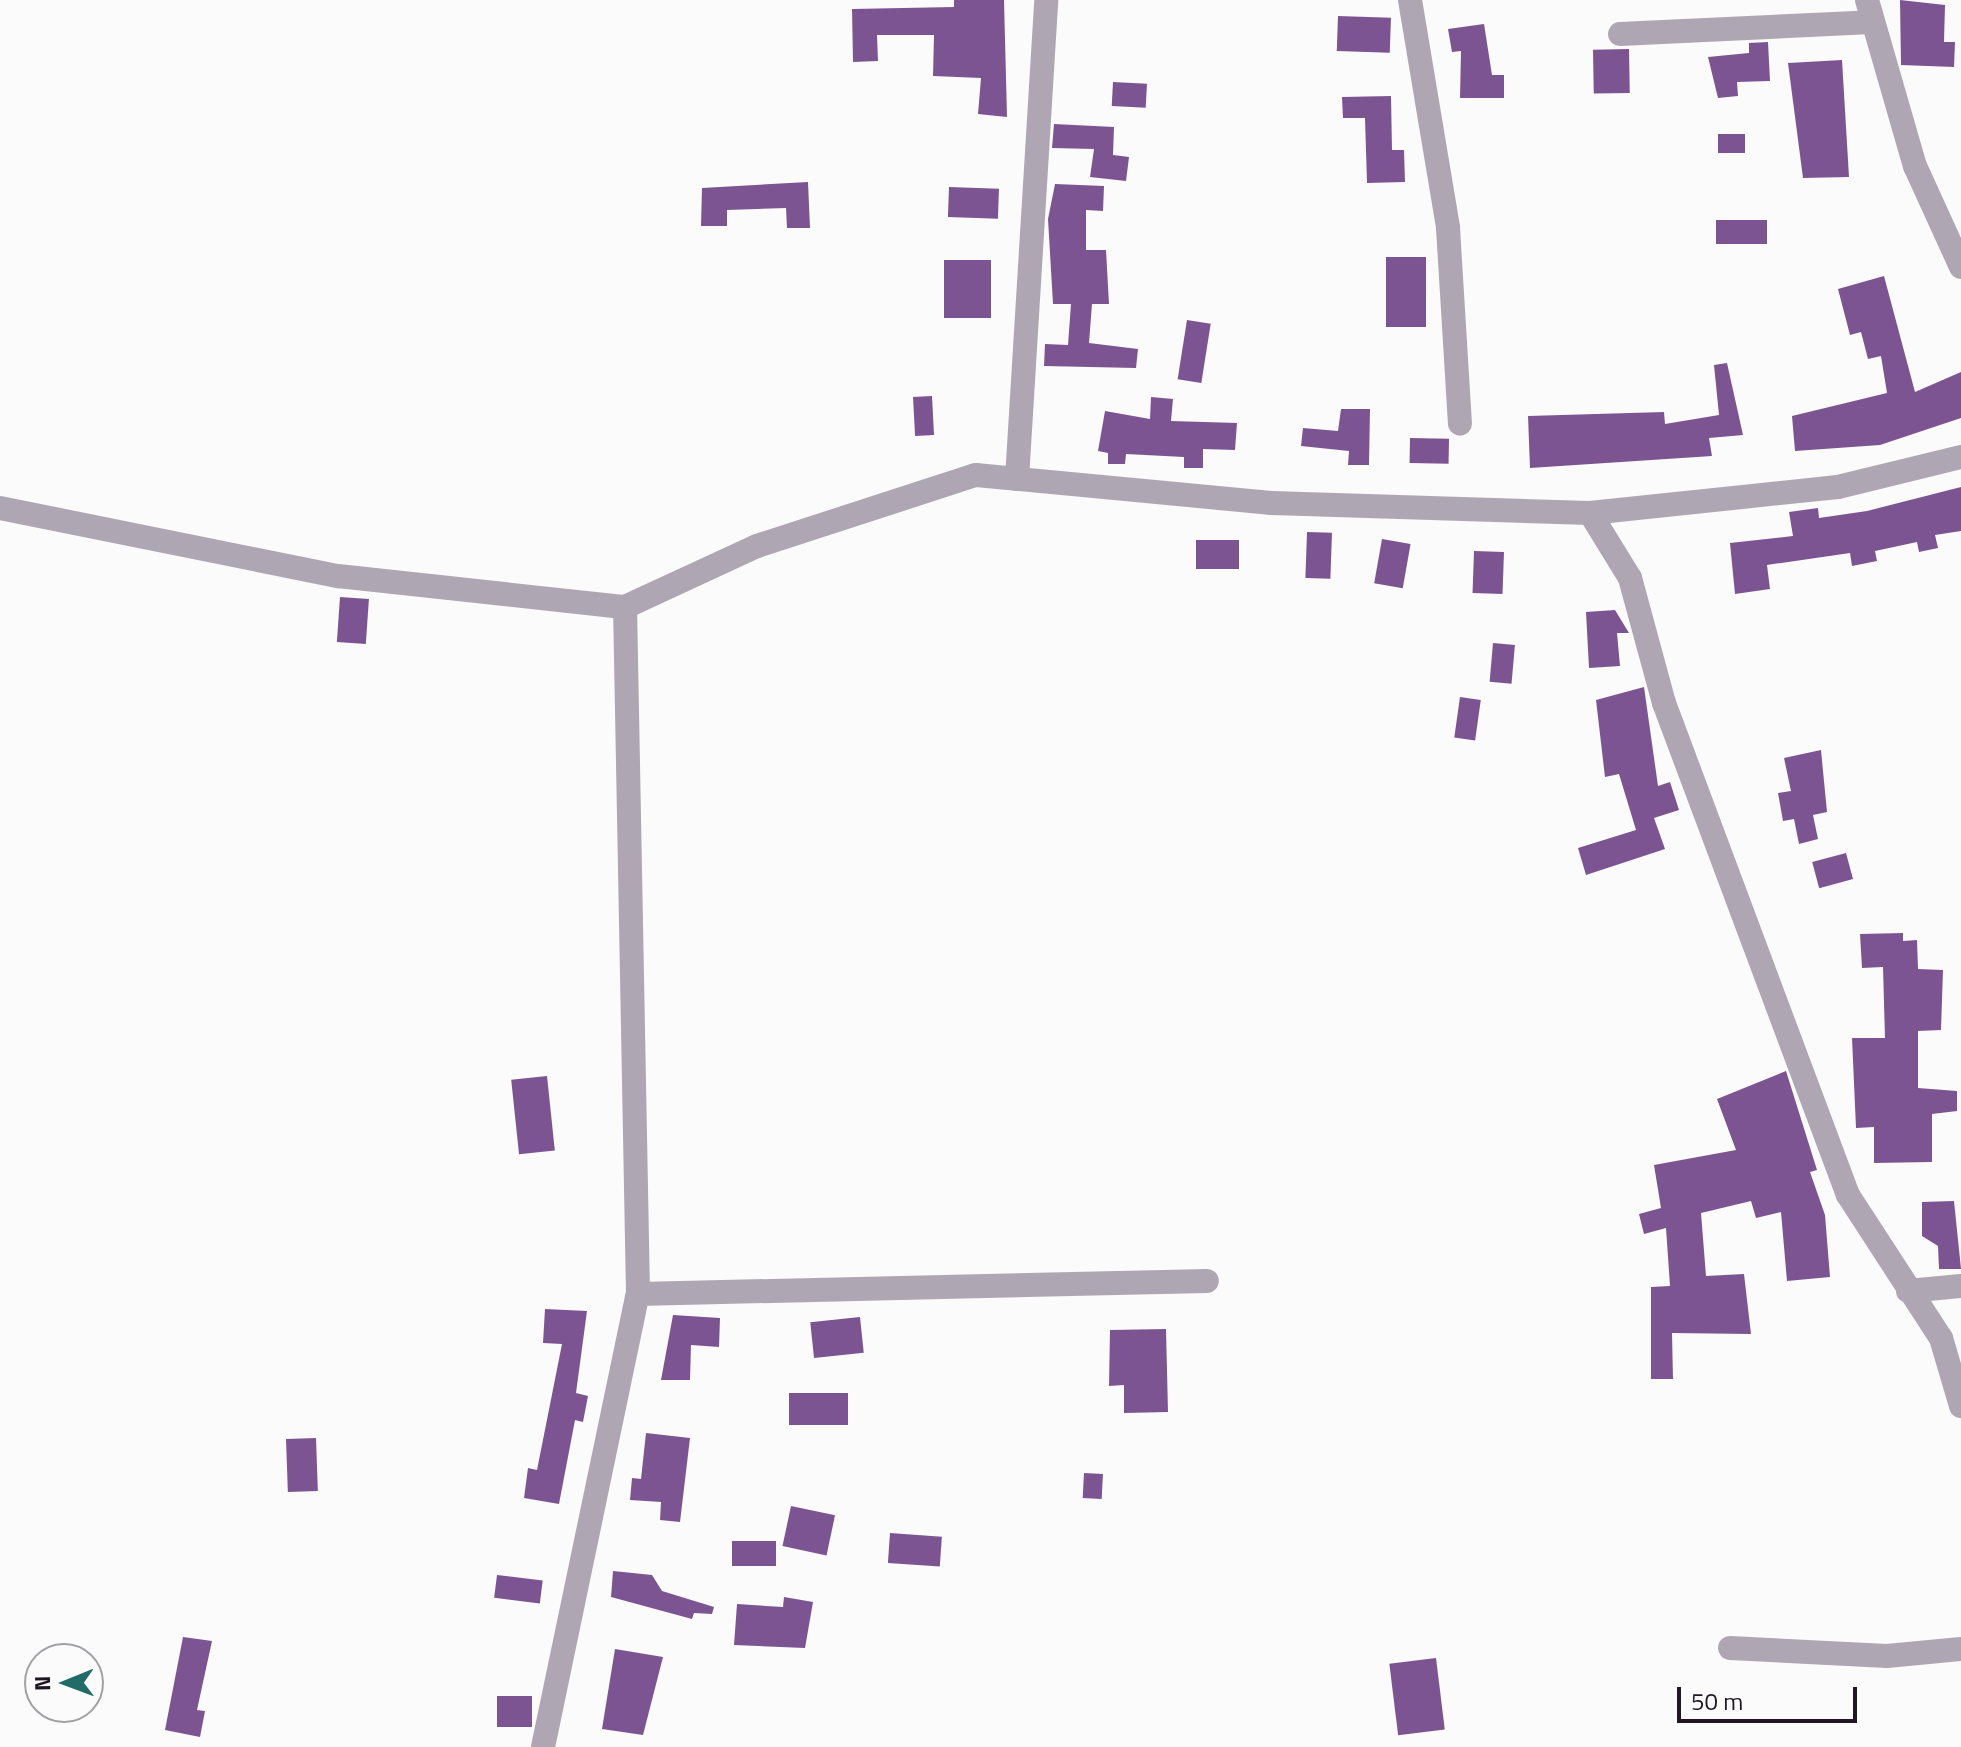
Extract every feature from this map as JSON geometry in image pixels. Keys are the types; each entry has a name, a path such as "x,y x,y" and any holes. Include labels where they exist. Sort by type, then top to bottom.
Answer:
{"street":[{"path":"1017,479 1046,0"},
{"path":"1410,0 1448,228 1460,424"},
{"path":"1620,34 1869,11 1915,166 1961,267"},
{"path":"0,508 338,576 625,607 757,546 976,475 1272,503 1590,513 1838,487 1961,457"},
{"path":"1590,513 1630,578 1664,703 1848,1195 1941,1338 1961,1406"},
{"path":"543,1747 638,1294 625,607"},
{"path":"638,1294 1207,1281"},
{"path":"1908,1291 1961,1286"},
{"path":"1730,1648 1887,1656 1961,1649"}],"building":[{"path":"954,0 1004,0 1007,117 978,114 981,78 933,76 934,35 877,35 878,61 853,62 852,9 954,7"},
{"path":"1900,0 1945,5 1944,42 1955,42 1954,67 1901,65"},
{"path":"1338,16 1391,18 1390,53 1337,51"},
{"path":"1484,24 1492,75 1504,75 1504,98 1460,98 1461,51 1452,52 1448,29"},
{"path":"1768,42 1770,81 1737,82 1738,96 1718,98 1708,57 1749,53 1749,43"},
{"path":"1629,49 1630,93 1594,94 1593,50"},
{"path":"1842,60 1849,177 1803,178 1788,63"},
{"path":"1113,82 1147,84 1146,108 1112,106"},
{"path":"1391,96 1392,150 1404,150 1405,182 1367,183 1365,118 1343,118 1342,97"},
{"path":"1054,124 1114,127 1113,155 1129,157 1126,181 1090,177 1094,149 1052,148"},
{"path":"1718,134 1745,134 1745,153 1718,153"},
{"path":"808,182 810,228 787,228 786,208 727,210 727,226 701,226 702,188"},
{"path":"1055,184 1104,186 1103,211 1086,210 1086,250 1106,250 1109,304 1092,304 1089,343 1138,349 1136,368 1044,366 1045,344 1068,345 1071,304 1053,304 1048,219"},
{"path":"949,187 999,189 998,219 948,217"},
{"path":"1716,220 1767,220 1767,244 1716,244"},
{"path":"1386,257 1426,257 1426,327 1386,327"},
{"path":"944,260 991,260 991,318 944,318"},
{"path":"1884,276 1915,392 1961,372 1961,418 1880,445 1795,451 1792,416 1887,393 1881,356 1868,359 1861,332 1850,335 1838,289"},
{"path":"1187,320 1211,324 1201,383 1178,379"},
{"path":"1727,363 1743,435 1709,438 1712,456 1530,468 1528,416 1664,412 1665,424 1719,415 1714,365"},
{"path":"932,396 934,435 915,436 913,397"},
{"path":"1151,397 1173,399 1171,421 1237,423 1235,450 1203,449 1203,468 1184,468 1184,457 1126,454 1125,464 1108,464 1108,453 1098,451 1105,411 1150,419"},
{"path":"1341,409 1370,409 1369,465 1348,465 1349,451 1301,446 1303,428 1338,431"},
{"path":"1410,438 1449,439 1449,464 1410,463"},
{"path":"1961,487 1961,531 1935,535 1938,548 1919,552 1917,542 1875,551 1877,561 1852,566 1850,553 1767,565 1770,589 1735,594 1730,543 1793,536 1789,512 1818,508 1819,518 1867,511"},
{"path":"1307,532 1332,533 1330,579 1305,578"},
{"path":"1382,539 1411,544 1403,588 1374,583"},
{"path":"1196,540 1239,540 1239,569 1196,569"},
{"path":"1474,551 1504,552 1503,594 1473,593"},
{"path":"340,597 369,599 366,644 337,642"},
{"path":"1615,610 1629,633 1617,633 1620,666 1589,668 1586,612"},
{"path":"1493,643 1515,645 1512,684 1490,682"},
{"path":"1644,687 1658,786 1670,782 1679,810 1654,818 1665,849 1586,875 1578,848 1636,830 1619,774 1605,777 1596,700"},
{"path":"1460,697 1481,700 1475,741 1454,738"},
{"path":"1821,750 1827,812 1813,815 1818,839 1799,844 1794,819 1783,821 1778,793 1791,791 1784,758"},
{"path":"1846,853 1853,879 1819,888 1812,862"},
{"path":"1903,933 1903,941 1917,940 1918,969 1943,970 1941,1030 1918,1031 1918,1088 1957,1091 1957,1111 1932,1114 1932,1162 1874,1163 1874,1127 1856,1128 1852,1038 1885,1038 1883,967 1862,968 1860,934"},
{"path":"1786,1071 1817,1170 1810,1172 1825,1215 1830,1277 1787,1281 1781,1212 1756,1218 1751,1201 1701,1213 1706,1276 1744,1274 1751,1334 1672,1333 1673,1379 1651,1379 1651,1287 1670,1286 1666,1228 1644,1234 1639,1214 1661,1208 1654,1165 1736,1150 1717,1099"},
{"path":"547,1076 555,1151 519,1154 511,1080"},
{"path":"1954,1201 1961,1269 1939,1269 1938,1246 1922,1236 1922,1202"},
{"path":"545,1309 587,1311 576,1393 588,1396 583,1422 575,1420 559,1504 524,1498 528,1468 537,1470 562,1344 543,1343"},
{"path":"673,1315 720,1318 719,1347 691,1345 690,1380 661,1380"},
{"path":"860,1317 864,1353 814,1358 810,1322"},
{"path":"1166,1329 1168,1412 1124,1413 1124,1385 1109,1386 1110,1330"},
{"path":"789,1393 848,1393 848,1425 789,1425"},
{"path":"646,1433 690,1438 680,1522 660,1520 661,1502 630,1500 632,1478 641,1479"},
{"path":"316,1438 318,1491 288,1492 286,1439"},
{"path":"1084,1473 1103,1474 1102,1499 1083,1498"},
{"path":"791,1506 835,1515 826,1555 782,1546"},
{"path":"890,1533 942,1537 940,1567 888,1563"},
{"path":"732,1541 776,1541 776,1566 732,1566"},
{"path":"613,1571 652,1575 662,1591 714,1607 712,1614 694,1613 692,1619 611,1597"},
{"path":"497,1575 543,1581 540,1603 494,1598"},
{"path":"784,1597 813,1602 805,1648 734,1645 737,1604 783,1607"},
{"path":"183,1637 212,1641 197,1710 205,1711 200,1737 165,1730"},
{"path":"615,1649 663,1657 643,1735 602,1729"},
{"path":"1436,1658 1445,1729 1398,1735 1389,1664"},
{"path":"497,1696 532,1696 532,1727 497,1727"}]}
